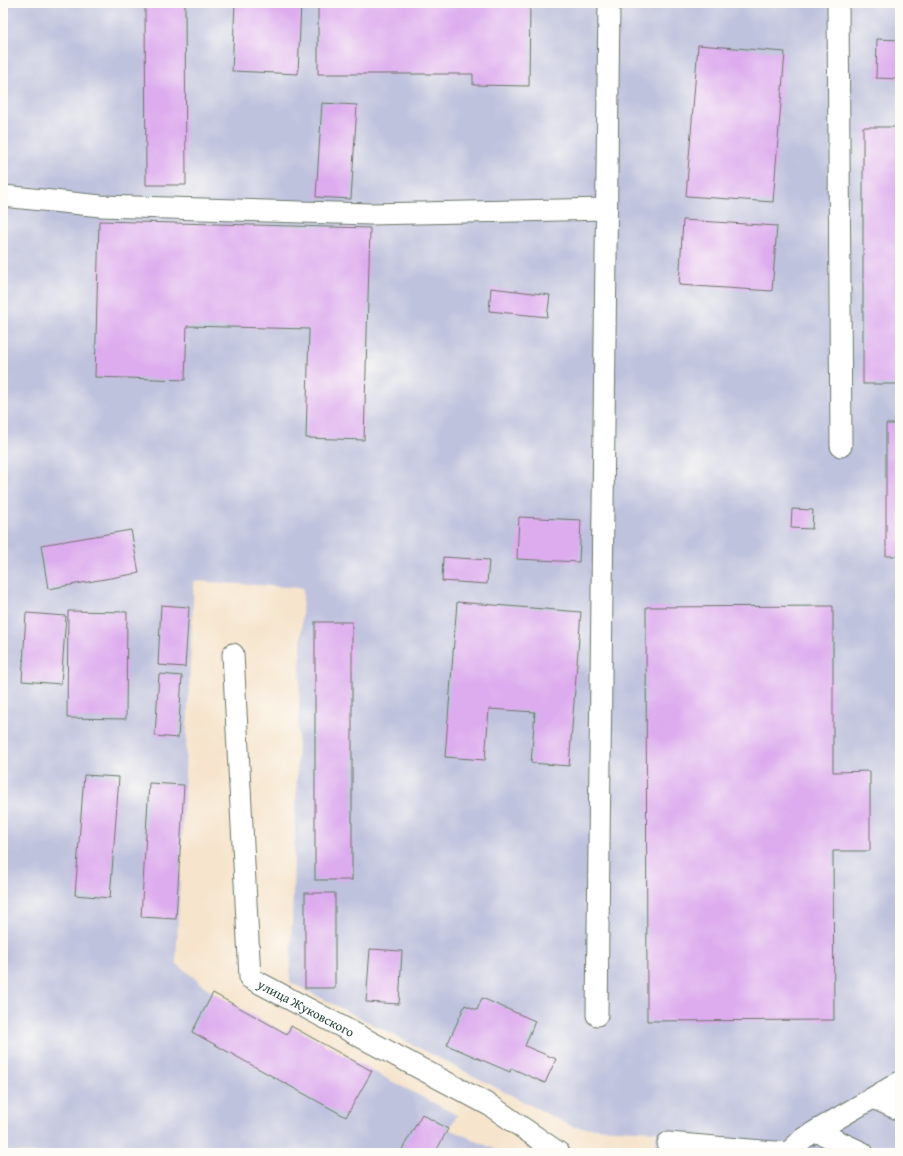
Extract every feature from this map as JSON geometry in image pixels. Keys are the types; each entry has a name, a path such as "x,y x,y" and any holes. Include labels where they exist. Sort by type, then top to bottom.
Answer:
{"street":[{"path":"597,1015 609,3"},
{"path":"838,3 841,446"},
{"path":"3,196 101,206 370,214 606,209"},
{"name":"улица Жуковского","path":"233,654 250,978 491,1106 559,1153"},
{"path":"668,1143 788,1153 804,1138 900,1082"},
{"path":"873,1098 900,1110"},
{"path":"816,1131 863,1153"}],"shaded area":[{"path":"3,3 900,3 900,1153 655,1153 657,1131 573,1127 290,982 303,588 194,581 176,963 213,993 286,1034 291,1026 372,1071 457,1115 449,1129 504,1153 3,1153"}],"building":[{"path":"145,3 185,3 186,185 146,185"},
{"path":"235,3 301,3 298,74 232,71"},
{"path":"318,3 530,3 529,86 473,85 473,74 318,74"},
{"path":"877,39 900,40 900,79 876,78"},
{"path":"698,45 785,52 773,202 686,196"},
{"path":"322,103 357,105 351,199 316,197"},
{"path":"863,127 900,127 900,384 863,384"},
{"path":"683,220 777,226 772,291 679,285"},
{"path":"99,221 370,228 364,440 306,438 309,329 187,326 185,380 95,377"},
{"path":"491,288 550,295 547,317 489,311"},
{"path":"886,424 900,424 900,556 886,556"},
{"path":"792,509 813,510 812,529 791,528"},
{"path":"519,517 581,520 579,562 517,559"},
{"path":"131,530 139,573 48,589 41,545"},
{"path":"443,557 489,560 487,584 442,581"},
{"path":"457,602 581,612 569,766 531,763 535,712 489,709 485,760 445,757"},
{"path":"161,605 189,607 185,667 158,665"},
{"path":"833,606 833,772 870,771 870,851 833,851 834,1020 647,1021 646,607"},
{"path":"68,611 127,612 126,719 67,718"},
{"path":"26,613 66,616 61,684 22,681"},
{"path":"315,622 352,622 352,880 315,880"},
{"path":"159,674 182,676 178,738 155,736"},
{"path":"84,775 119,777 110,898 75,895"},
{"path":"149,783 184,785 176,919 141,917"},
{"path":"305,893 335,893 335,988 305,988"},
{"path":"370,949 402,951 399,1004 366,1002"},
{"path":"213,993 287,1034 291,1026 372,1071 346,1117 192,1032"},
{"path":"482,998 535,1021 525,1046 556,1059 545,1083 511,1068 510,1072 447,1045 465,1005 477,1010"},
{"path":"422,1114 448,1129 435,1153 400,1153"}]}
